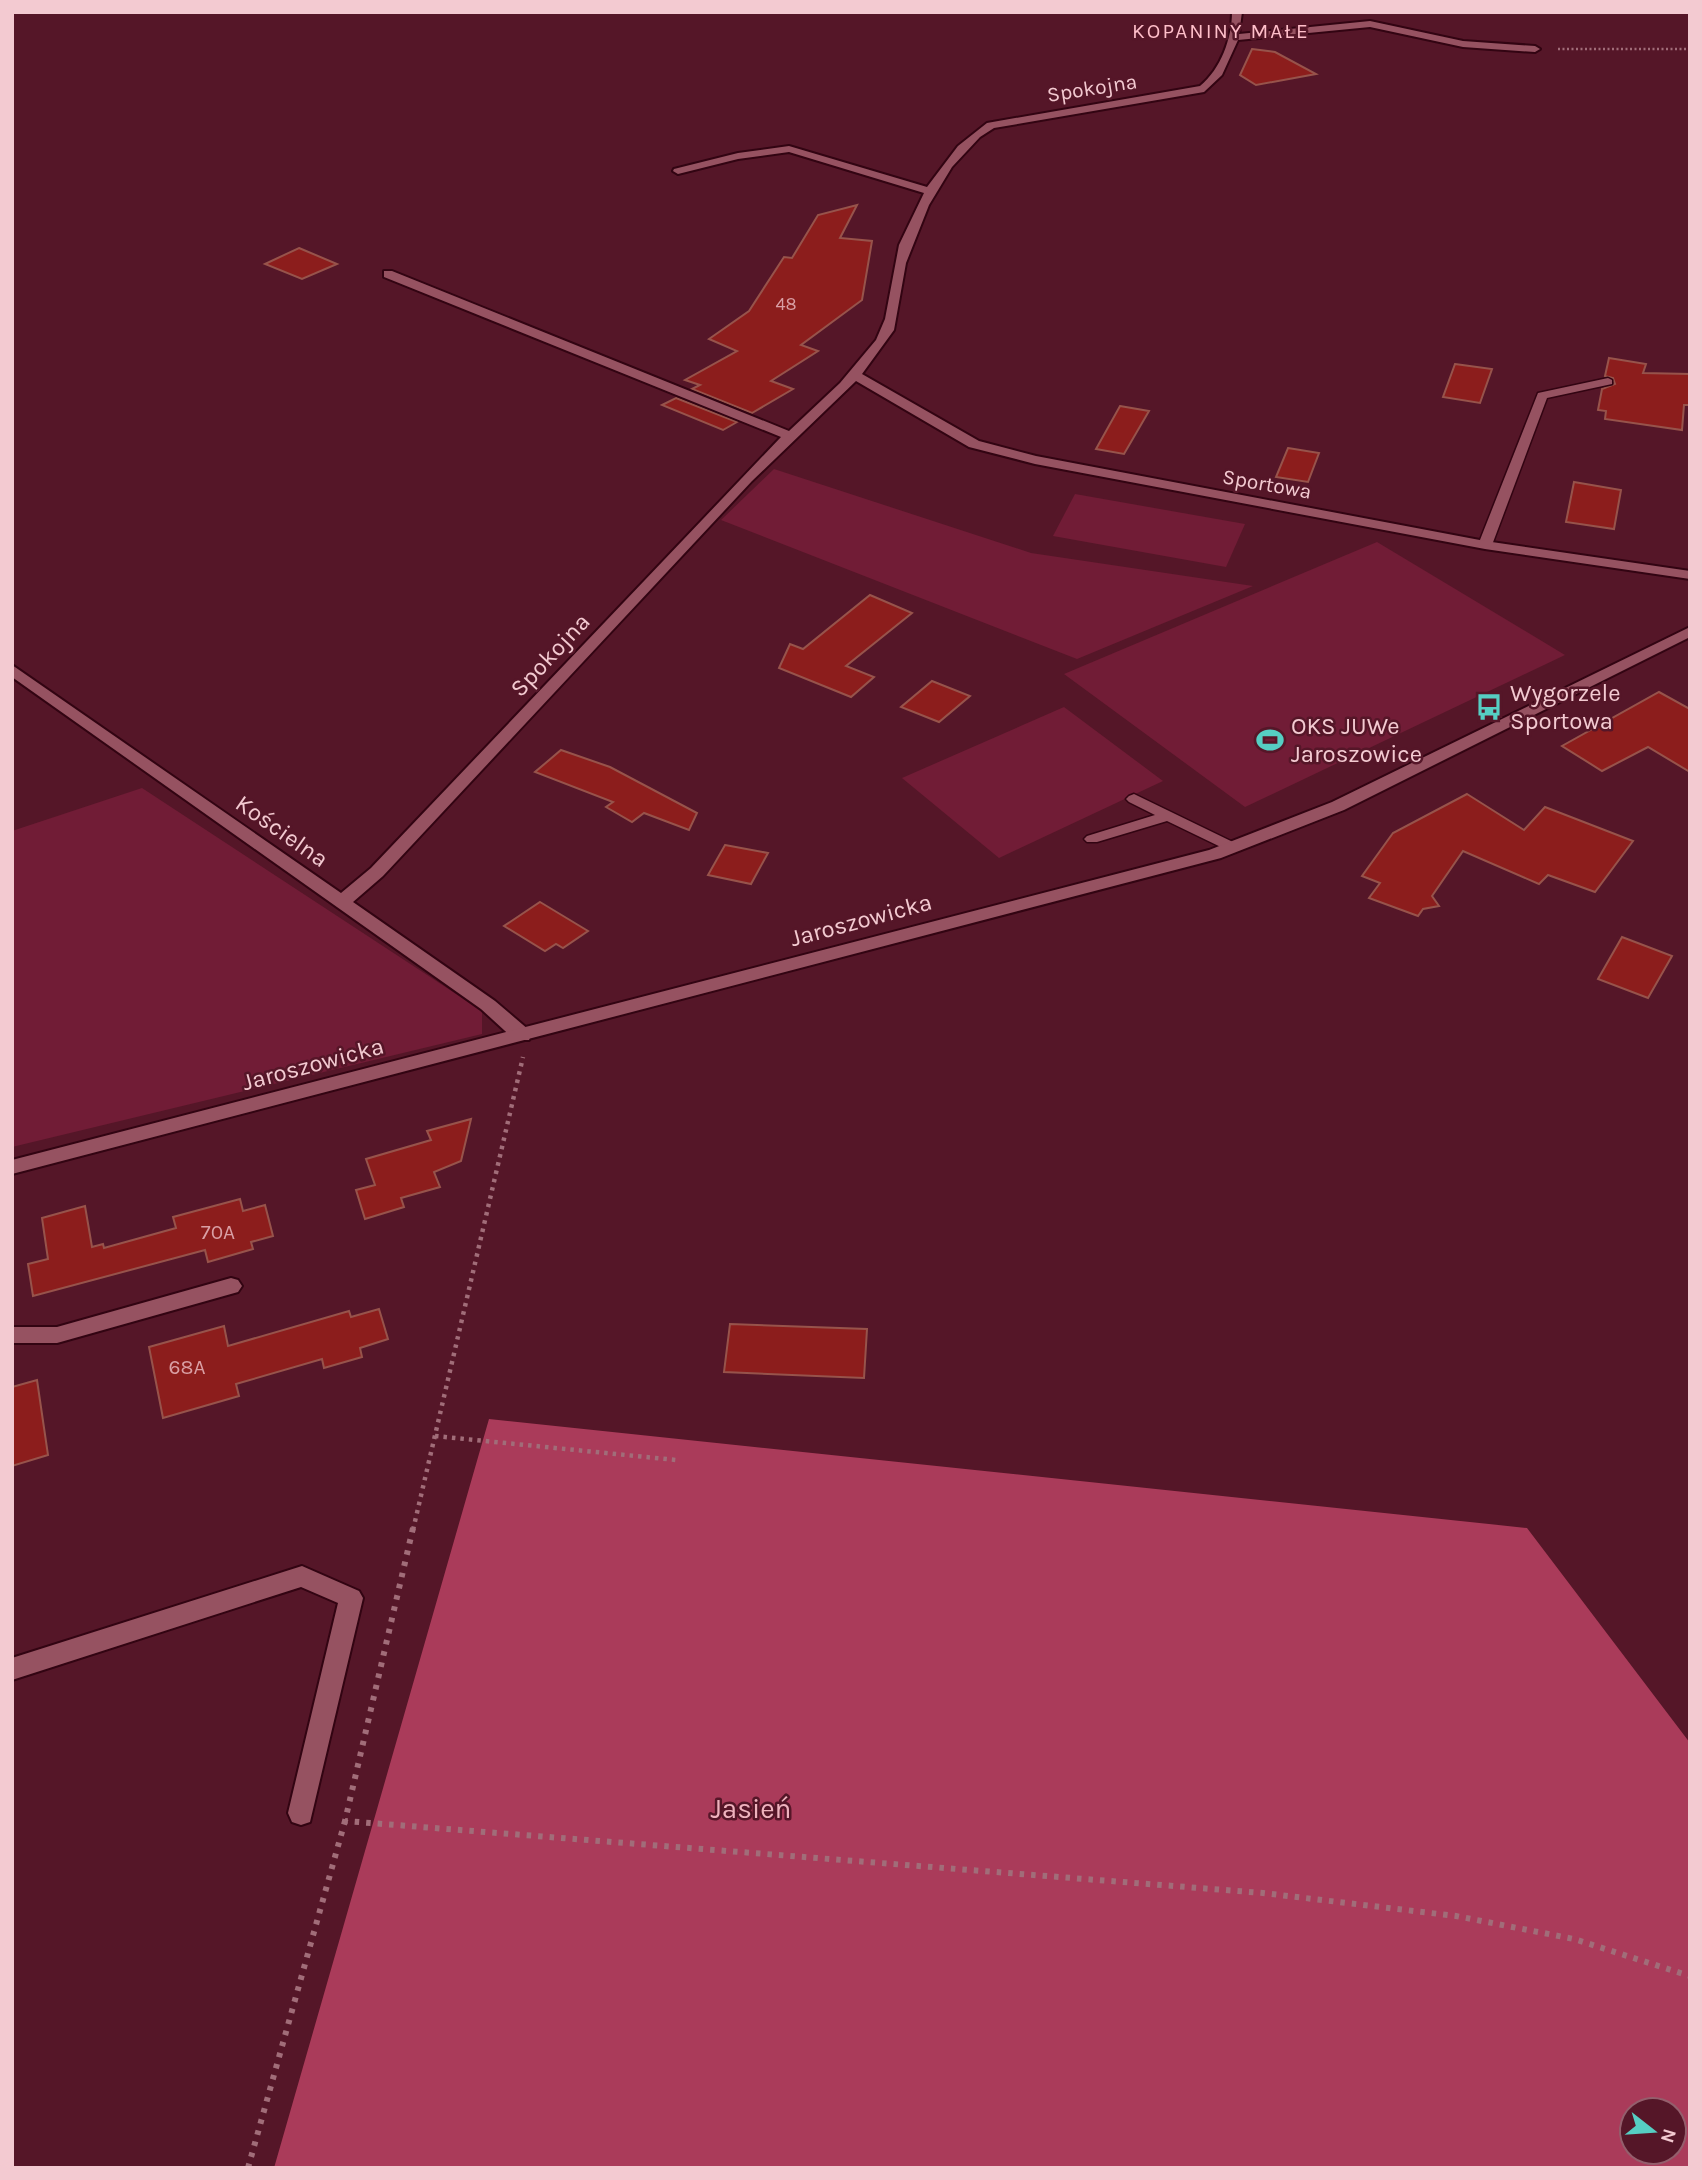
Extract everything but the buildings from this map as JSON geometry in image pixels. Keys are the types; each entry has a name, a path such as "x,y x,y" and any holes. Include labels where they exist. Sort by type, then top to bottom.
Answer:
{"street":[{"name":"Spokojna","path":"341,903 377,872 759,465 856,376 887,335 895,314 900,262 931,192 975,132 991,125 1205,88 1215,78 1235,37 1237,12"},
{"path":"1235,37 1370,24 1463,44 1535,49"},
{"path":"678,171 738,156 789,149 931,192"},
{"path":"388,274 790,436"},
{"name":"Sportowa","path":"856,376 974,444 1107,475 1485,545 1690,575"},
{"name":"Jaroszowicka","path":"12,1167 1232,847 1338,806 1690,631"},
{"name":"Kościelna","path":"12,670 488,1005 522,1035"},
{"path":"12,1335 57,1335 231,1286"},
{"path":"12,1669 302,1576 351,1598 301,1814"}],"lane":[{"path":"1485,545 1542,396 1608,382"},
{"path":"1134,799 1232,847"},
{"path":"1091,839 1168,816"}],"path":[{"path":"1535,49 1690,49"},
{"path":"248,2168 345,1821 523,1066 522,1035"},
{"path":"435,1436 676,1460"},
{"path":"345,1821 1263,1893 1456,1916 1574,1939 1690,1976"}],"shaded area":[{"path":"774,469 1031,553 1253,586 1077,659 721,520"},
{"path":"1075,494 1245,524 1226,567 1053,536"},
{"name":"OKS JUWe Jaroszowice","path":"1377,542 1565,655 1245,807 1064,674"},
{"path":"1064,707 1163,781 999,858 902,778"},
{"path":"142,788 482,1011 482,1034 12,1147 12,831"}],"green space":[{"name":"Jasień","path":"489,1419 1527,1528 1690,1743 1690,2168 274,2168"}],"place":[{"name":"Wygorzele Sportowa","path":"1489,707"},
{"name":"OKS JUWe Jaroszowice","path":"1270,740"}],"district":[{"name":"KOPANINY MAŁE","path":"1221,31"}]}
